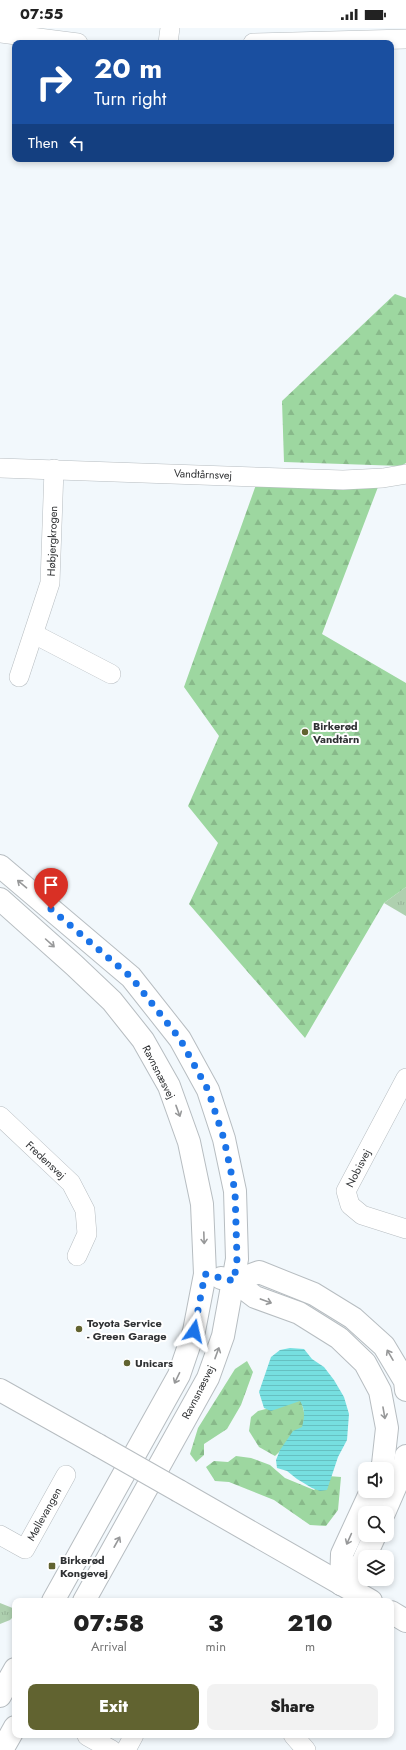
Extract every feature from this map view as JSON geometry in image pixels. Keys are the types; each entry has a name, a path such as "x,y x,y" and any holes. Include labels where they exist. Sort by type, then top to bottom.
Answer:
{"main road":[{"name":"Ravnsnæsvej","path":"0,866 131,977 180,1039 208,1090 225,1146 235,1191 237,1259 234,1281 223,1336 208,1378 86,1598"},
{"name":"Ravnsnæsvej","path":"0,899 112,1001 143,1040 169,1086 189,1142 202,1204 205,1274 194,1331 179,1376 55,1598"},
{"path":"234,1281 258,1272 314,1294 353,1318 384,1346 406,1384"},
{"path":"205,1274 234,1281 255,1297 299,1313 339,1338 365,1363 380,1391 387,1428 383,1462"},
{"path":"0,1390 366,1598"},
{"path":"387,1506 404,1467 406,1456"},
{"path":"341,1584 342,1554 368,1498"},
{"path":"341,1584 358,1567"},
{"path":"394,1614 406,1621"},
{"path":"0,1696 12,1674"},
{"path":"2,1750 12,1732"}],"street":[{"path":"168,40 170,28"},
{"path":"0,33 55,40"},
{"path":"368,40 406,39"},
{"name":"Vandtårnsvej","path":"0,468 343,480 383,478 406,474"},
{"name":"Høbjergkrogen","path":"19,677 50,583 54,469"},
{"path":"34,634 111,674"},
{"name":"Nobisvej","path":"406,1078 346,1191 350,1204 362,1215 406,1229"},
{"name":"Fredensvej","path":"0,1116 71,1183 85,1210 87,1234 77,1256"},
{"path":"380,1391 406,1384"},
{"name":"Møllevangen","path":"0,1535 25,1549 66,1475"},
{"path":"91,1738 112,1750"},
{"path":"126,1750 132,1738"},
{"path":"296,1738 306,1750"}],"green space":[{"path":"395,294 406,298 406,463 401,466 284,462 282,401"},
{"path":"257,482 378,487 322,634 406,683 406,887 384,903 305,1038 189,904 218,843 188,806 219,736 184,687"},
{"path":"406,887 406,916 384,903"},
{"path":"247,1361 253,1372 241,1405 227,1429 204,1444 204,1455 196,1462 190,1454 198,1428 235,1369"},
{"path":"301,1400 305,1416 302,1430 275,1456 259,1447 249,1431 251,1417 258,1411"},
{"path":"236,1456 251,1458 270,1465 285,1478 314,1490 328,1476 341,1477 338,1510 326,1526 310,1525 274,1500 229,1482 215,1481 206,1467 214,1461 228,1462"},
{"path":"0,1603 12,1608 12,1618 0,1624"}],"water":[{"path":"290,1348 304,1349 312,1359 324,1367 344,1397 349,1414 347,1440 338,1457 327,1490 320,1491 312,1488 287,1471 277,1468 276,1460 280,1450 293,1431 302,1427 304,1410 300,1401 271,1411 264,1408 259,1392 271,1357 280,1350"}],"place":[{"name":"Birkerød Vandtårn","path":"305,732"},
{"name":"Toyota Service - Green Garage","path":"79,1329"},
{"name":"Unicars","path":"127,1363"},
{"name":"Birkerød Kongevej","path":"52,1566"}],"route":[{"path":"51,909 131,977 180,1039 208,1090 224,1139 235,1191 237,1259 234,1281 205,1274 194,1331"}]}
